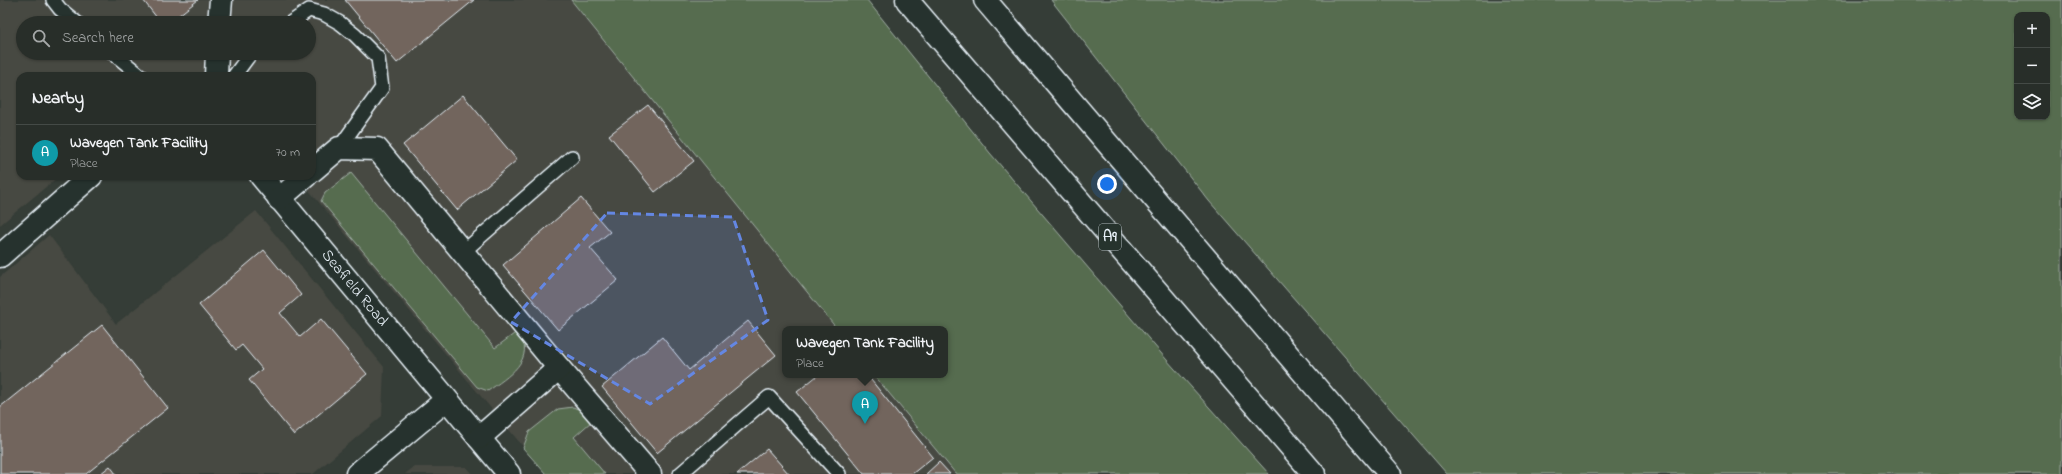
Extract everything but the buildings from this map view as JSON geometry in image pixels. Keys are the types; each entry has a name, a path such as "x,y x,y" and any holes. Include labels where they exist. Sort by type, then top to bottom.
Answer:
{"main road":[{"path":"220,16 221,0"},
{"name":"A9","path":"907,0 1314,474"},
{"path":"985,0 1390,474"},
{"path":"216,72 217,60"},
{"path":"316,168 339,148 377,149 559,368 650,474"},
{"path":"0,256 86,180"},
{"name":"Seafield Road","path":"265,180 279,199 509,474"},
{"path":"279,199 301,180"},
{"path":"479,438 559,368"},
{"path":"357,474 446,400"}],"lane":[{"path":"53,0 60,9 68,16"},
{"path":"300,16 309,10 324,14 355,35 378,58 382,88 339,148"},
{"path":"122,60 136,72"},
{"path":"237,72 246,60"},
{"path":"462,252 572,157"},
{"path":"680,474 769,397 839,474"}],"highlighted area":[{"path":"607,213 733,217 768,320 650,404 511,322"}],"shaded area":[{"path":"0,0 571,0 835,326 782,326 782,378 876,378 956,474 546,474 300,180 316,180 316,72 16,72 16,180 54,180 0,225"},
{"path":"256,211 384,367 382,416 313,474 0,474 0,277 49,235 116,324"},
{"path":"414,467 466,467 472,474 405,474"}],"green space":[{"path":"571,0 867,0 990,153 1166,359 1269,474 956,474 876,378 948,378 948,326 835,326"},
{"path":"1051,0 2062,0 2062,474 1447,474 1209,201"},
{"path":"351,173 495,348 518,331 523,341 524,351 518,367 504,380 488,391 477,387 321,201 325,193"},
{"path":"573,407 585,412 592,421 574,437 605,474 546,474 523,448 529,432 558,409"}],"place":[{"name":"Wavegen Tank Facility","path":"865,424"}]}
